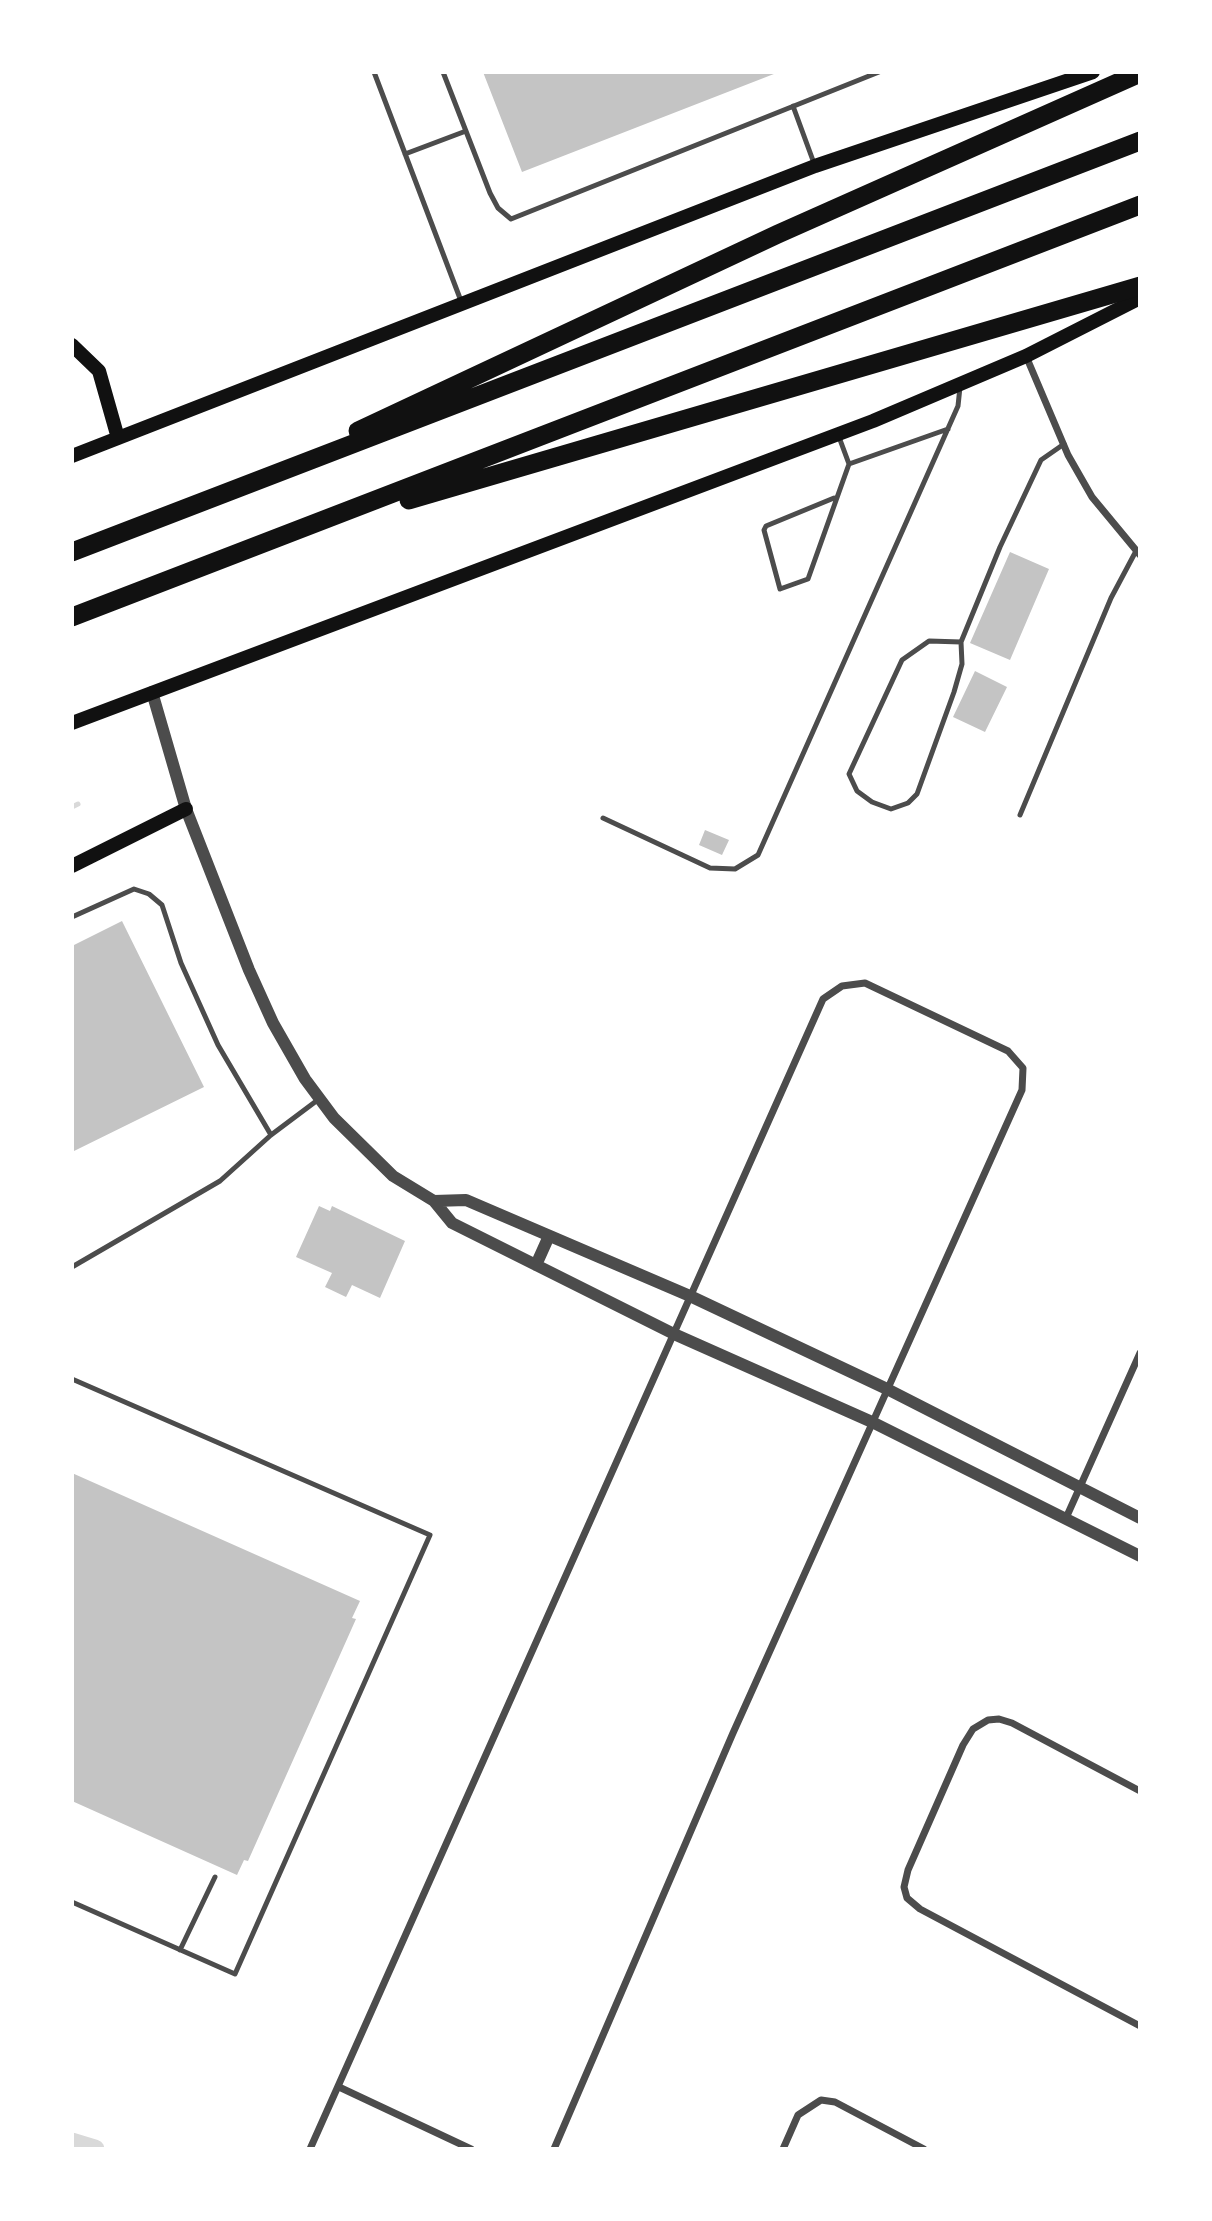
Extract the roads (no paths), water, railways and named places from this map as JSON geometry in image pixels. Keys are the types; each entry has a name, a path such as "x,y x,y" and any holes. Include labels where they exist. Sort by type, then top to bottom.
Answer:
{"highway":[{"path":"207,502 778,234 1140,73"},
{"path":"72,552 1140,141"},
{"path":"72,617 1140,205"},
{"path":"280,537 1140,286"}],"main road":[{"path":"72,456 815,166 1093,72"},
{"path":"72,723 838,434 1026,356 1140,298"},
{"path":"72,345 99,371 118,438"},
{"path":"72,866 186,809"}],"street":[{"path":"1026,356 1064,444 1092,497 1138,553"},
{"path":"152,692 186,809 248,971 272,1023 319,1099 366,1152 393,1176 434,1201 452,1223 674,1334 873,1422 1140,1556"},
{"path":"310,2149 823,999 842,986 865,983 1008,1051 1023,1068 1022,1090 738,1721 554,2149"},
{"path":"434,1201 466,1200 690,1296 887,1389 1140,1518"},
{"path":"536,1265 549,1236"},
{"path":"1066,1518 1140,1353"},
{"path":"1140,1791 1012,1723 993,1718 978,1725 968,1736 921,1838 904,1887 912,1903 1140,2026"},
{"path":"339,2087 471,2149"},
{"path":"783,2149 798,2115 821,2100 835,2102 924,2149"}],"lane":[{"path":"374,72 462,302"},
{"path":"443,72 490,193 498,208 510,219 879,72"},
{"path":"793,106 815,166"},
{"path":"405,154 466,131"},
{"path":"603,818 710,868 735,869 758,855 958,406 960,384"},
{"path":"849,464 948,429"},
{"path":"834,498 766,526 764,530 780,589 808,579 834,498 849,464 838,434"},
{"path":"961,642 929,641 902,660 849,774 857,791 872,802 891,809 908,803 917,794 954,692 962,664 961,642 1000,547 1041,460 1064,444"},
{"path":"1020,815 1111,598 1138,553"},
{"path":"72,918 134,889 149,894 162,905 181,963 218,1045 271,1135"},
{"path":"72,1267 220,1181 271,1135 319,1099"},
{"path":"72,1379 430,1535 235,1974 72,1902"},
{"path":"180,1950 215,1877"}],"waterway":[{"path":"72,807 78,804"},
{"path":"72,2142 95,2149"}]}
